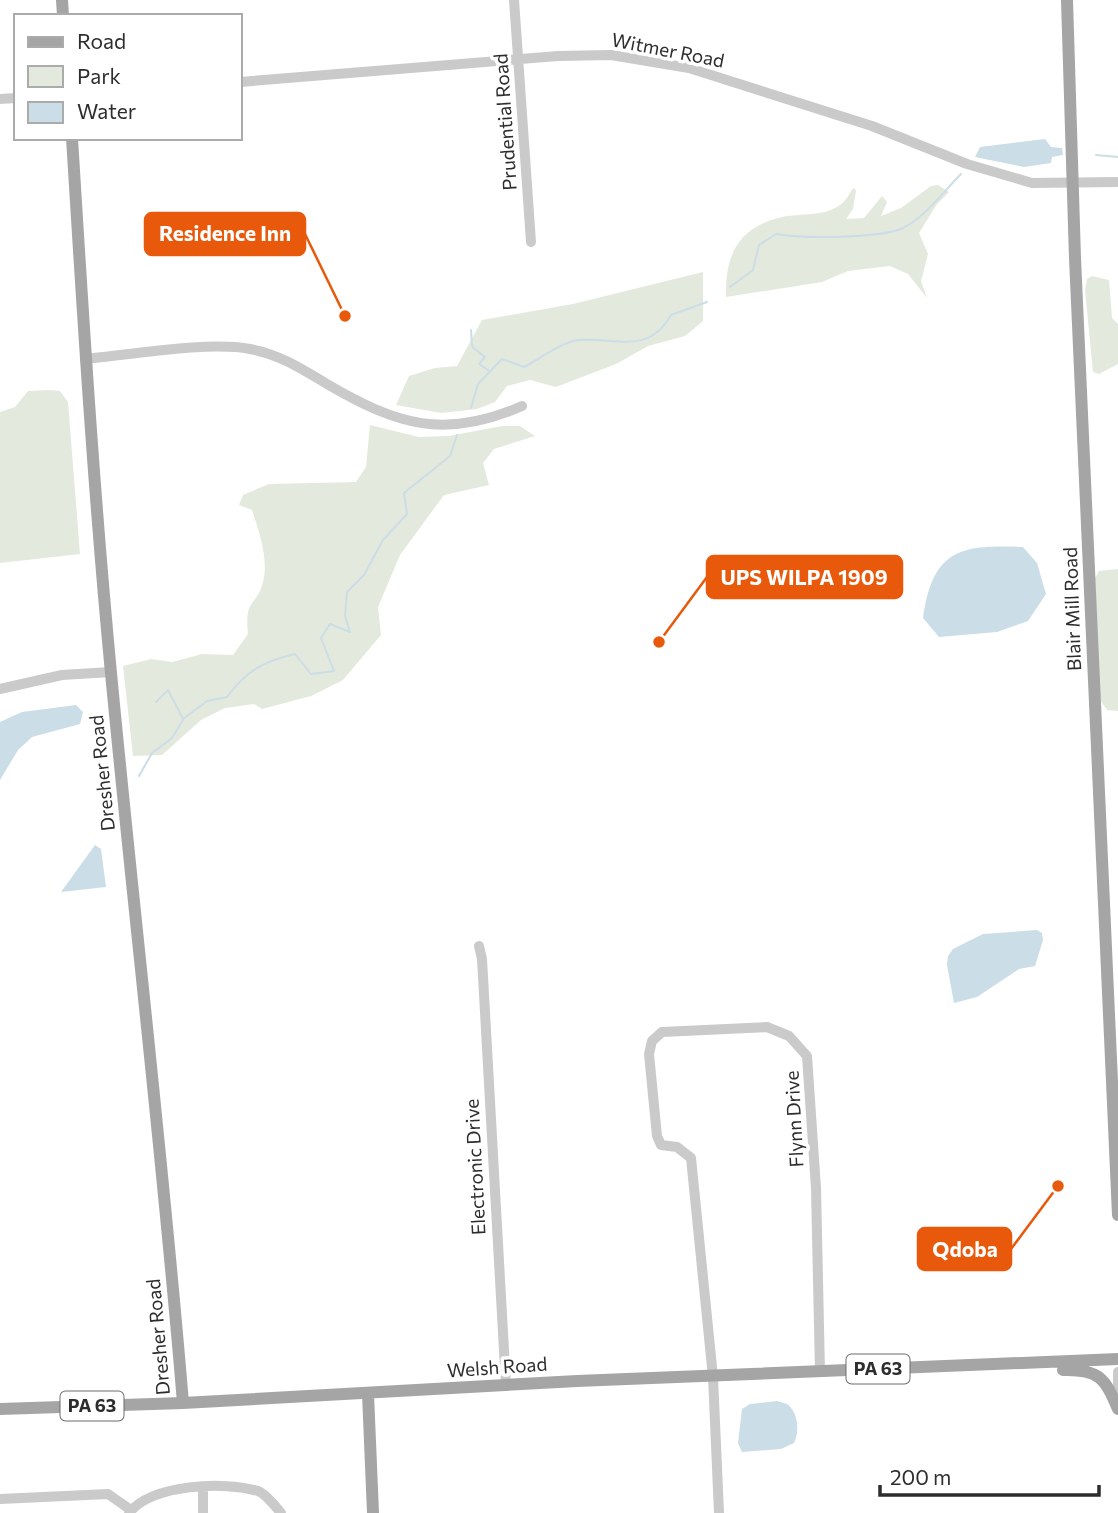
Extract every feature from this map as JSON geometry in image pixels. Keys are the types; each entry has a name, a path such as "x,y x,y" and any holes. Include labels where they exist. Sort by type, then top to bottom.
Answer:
{"main road":[{"name":"Blair Mill Road","path":"1067,0 1075,258 1118,1215"},
{"name":"Dresher Road","path":"72,140 85,359 111,672 163,1176 183,1403"},
{"name":"Welsh Road","path":"997,1364 1014,1357 1118,1352"},
{"name":"Welsh Road","path":"0,1409 183,1403 1118,1359"},
{"path":"1028,1363 1096,1375 1108,1386 1118,1409"},
{"path":"368,1394 373,1513"}],"street":[{"name":"Prudential Road","path":"514,0 531,242"},
{"name":"Witmer Road","path":"242,82 611,55 690,68 872,126 967,164 1032,183 1118,182"},
{"path":"85,359 220,348 249,349 295,365 380,413 432,426 481,421 522,406"},
{"path":"0,689 62,675 111,672"},
{"name":"Electronic Drive","path":"479,946 482,960 506,1386"},
{"name":"Flynn Drive","path":"713,1377 691,1158 677,1147 661,1144 657,1136 649,1054 652,1041 662,1032 740,1026 767,1027 789,1036 807,1056 809,1064 821,1306 821,1372"},
{"path":"1118,1372 1118,1402"},
{"path":"713,1377 719,1513"},
{"path":"0,1499 108,1494 130,1512 143,1498 177,1489 234,1487 261,1492 281,1513"},
{"path":"203,1488 203,1513"}],"green space":[{"path":"938,185 949,192 937,204 919,233 928,254 921,281 927,298 908,274 890,266 848,271 822,282 726,297 728,268 732,256 737,245 755,228 782,217 834,209 844,202 853,188 856,190 853,209 846,219 864,218 882,196 887,202 881,216 901,208 931,186"},
{"path":"703,272 703,321 685,336 648,346 616,364 556,387 530,380 507,386 495,402 477,409 441,413 396,405 409,376 435,368 457,366 482,320 573,304"},
{"path":"1092,276 1109,280 1112,318 1118,324 1118,364 1099,374 1093,372 1085,290 1087,279"},
{"path":"28,391 60,391 68,402 80,554 0,563 0,412 15,407"},
{"path":"370,425 419,437 449,436 502,426 520,426 535,436 494,449 483,463 489,485 444,495 400,555 378,607 381,635 343,680 311,696 262,709 254,704 225,708 201,720 162,755 133,756 123,666 151,659 172,662 202,654 233,655 248,634 249,608 263,582 265,564 252,510 239,505 243,495 269,484 356,482 366,467"},
{"path":"1118,569 1118,711 1107,710 1100,700 1095,578 1099,571"}],"water":[{"path":"1045,139 1051,147 1062,148 1063,155 1052,157 1051,163 1024,167 975,157 980,147"},
{"path":"1001,546 1023,547 1037,563 1046,594 1028,621 997,632 939,637 923,618 934,578 942,565 966,550"},
{"path":"76,705 83,712 80,724 32,737 18,750 0,780 0,722 22,712"},
{"path":"95,845 101,849 106,887 61,892"},
{"path":"1037,930 1042,933 1043,940 1035,966 1019,969 977,997 954,1003 947,965 948,956 953,949 983,934"},
{"path":"777,1401 791,1407 796,1417 797,1433 794,1443 781,1449 742,1452 738,1443 742,1409 750,1404"}],"waterway":[{"path":"1096,155 1118,157"},
{"path":"730,287 753,270 759,245 776,234 839,237 901,229 926,212 961,174"},
{"path":"471,408 478,384 502,359 524,367 572,341 641,340 662,328 671,315 707,302"},
{"path":"471,330 472,346 485,357 479,364 488,370"},
{"path":"156,702 168,690 183,719 207,701 227,697 241,680 256,668 295,654 311,674 334,671 321,638 330,624 350,632 345,616 347,592 364,575 383,540 407,514 404,493 450,456 457,435"},
{"path":"139,776 152,753 172,738 183,720"}],"place":[{"name":"Residence Inn","path":"345,316"},
{"name":"UPS WILPA 1909","path":"659,642"},
{"name":"Qdoba","path":"1058,1186"}]}
